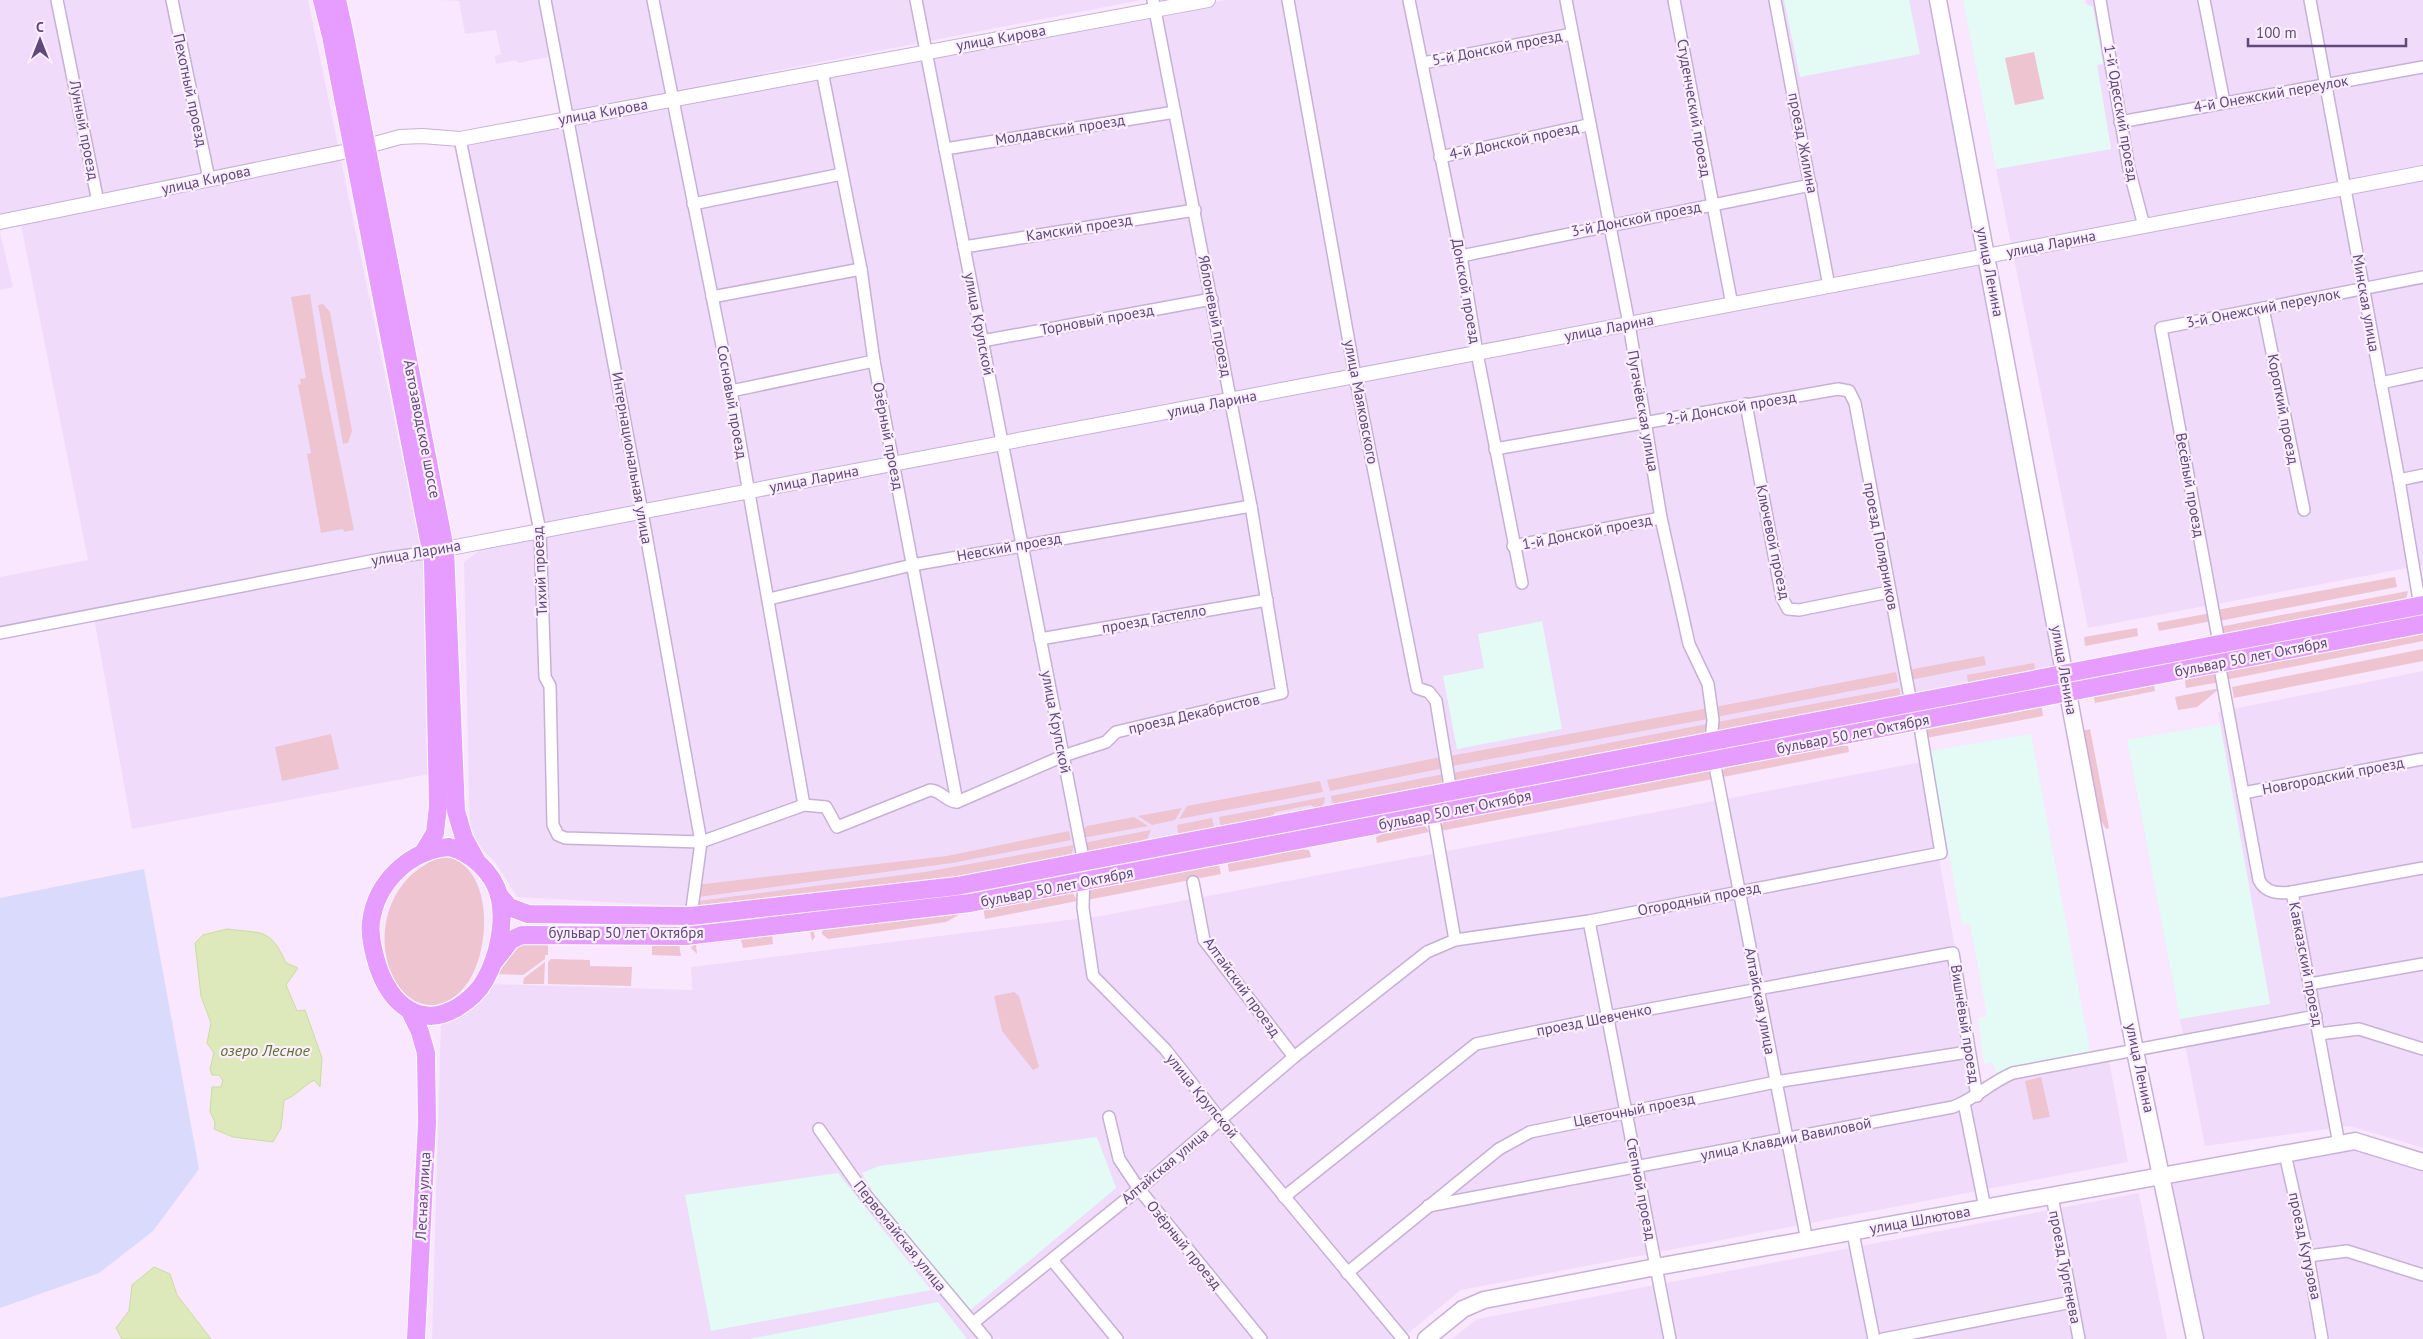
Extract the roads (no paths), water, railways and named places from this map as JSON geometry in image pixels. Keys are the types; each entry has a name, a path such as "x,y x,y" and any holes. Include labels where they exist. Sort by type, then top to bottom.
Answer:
{"main road":[{"name":"Автозаводское шоссе","path":"322,0 360,148"},
{"name":"Автозаводское шоссе","path":"336,0 360,148 438,551 456,810 464,838 476,860"},
{"name":"улица Ленина","path":"1938,0 2135,1051 2195,1339"},
{"name":"Автозаводское шоссе","path":"423,853 435,833 438,806 438,551"},
{"name":"бульвар 50 лет Октября","path":"499,895 509,906 528,914 691,916 957,886 2421,605"},
{"name":"бульвар 50 лет Октября","path":"493,963 511,940 522,934 686,936 970,903 2423,624"},
{"path":"450,847 462,850 476,860 490,878 499,895 499,939 493,963 485,980 463,1004 443,1014 426,1016 410,1011 392,995 379,969 370,924 374,908 383,888 398,870 414,856 436,848 450,847"},
{"name":"Лесная улица","path":"410,1011 420,1032 426,1053 427,1123 416,1339"},
{"name":"Лесная улица","path":"426,1053 443,1014"},
{"name":"улица Шлютова","path":"1426,1339 1464,1309 1484,1300 2162,1175 2355,1141 2423,1162"}],"street":[{"name":"Лунный проезд","path":"57,0 98,202"},
{"name":"Пехотный проезд","path":"172,0 209,179"},
{"name":"Интернациональная улица","path":"545,0 642,512 701,842 691,916"},
{"name":"Сосновый проезд","path":"653,0 731,391 804,805"},
{"name":"улица Крупской","path":"916,0 1084,863 1082,908 1093,976 1165,1049 1284,1197 1403,1339"},
{"name":"улица Кирова","path":"0,222 360,148 400,137 422,136 460,139 926,51 1154,5 1208,0"},
{"name":"улица Маяковского","path":"1288,0 1355,376 1417,688 1429,692 1436,701 1451,792"},
{"name":"Донской проезд","path":"1409,0 1461,256 1477,353 1522,583"},
{"name":"Пугачёвская улица","path":"1566,0 1588,125 1629,324 1661,518 1689,644 1708,684 1713,720 1711,741 1714,760"},
{"name":"Студенческий проезд","path":"1674,0 1732,305"},
{"name":"проезд Жилина","path":"1775,0 1829,286"},
{"name":"1-й Одесский проезд","path":"2100,0 2129,169 2144,226"},
{"path":"2204,0 2224,102"},
{"name":"Минская улица","path":"2310,0 2421,605"},
{"name":"Яблоневый проезд","path":"1154,5 1251,506 1282,693"},
{"name":"5-й Донской проезд","path":"1423,63 1572,34"},
{"name":"4-й Онежский переулок","path":"2120,122 2423,67"},
{"name":"Озёрный проезд","path":"822,71 861,268 874,361 957,802"},
{"name":"Молдавский проезд","path":"945,149 1175,112"},
{"name":"4-й Донской проезд","path":"1440,157 1588,125"},
{"name":"Тихий проезд","path":"460,139 540,531 545,677 550,686 553,825 555,831 565,838 701,842"},
{"name":"улица Ларина","path":"0,633 2423,173"},
{"path":"693,204 842,174"},
{"name":"3-й Донской проезд","path":"1461,256 1811,185"},
{"name":"Камский проезд","path":"964,246 1195,210"},
{"path":"712,297 861,268"},
{"name":"3-й Онежский переулок","path":"2161,328 2423,277"},
{"name":"Торновый проезд","path":"982,342 1212,299"},
{"name":"Короткий проезд","path":"2263,308 2304,510"},
{"name":"Весёлый проезд","path":"2161,328 2220,643"},
{"path":"731,391 874,361"},
{"path":"2381,383 2423,374"},
{"name":"2-й Донской проезд","path":"1495,449 1746,404 1838,389 1849,391"},
{"name":"проезд Полярников","path":"1849,391 1855,403 1911,703"},
{"name":"Ключевой проезд","path":"1746,404 1782,598 1788,608 1799,610 1889,592"},
{"path":"2399,480 2423,475"},
{"name":"Невский проезд","path":"769,599 912,565 1022,544 1251,506"},
{"name":"1-й Донской проезд","path":"1514,546 1661,518"},
{"name":"проезд Гастелло","path":"1040,639 1267,600"},
{"name":"Кавказский проезд","path":"2219,663 2262,886 2274,892 2292,892 2339,1144"},
{"name":"проезд Декабристов","path":"957,802 1063,756 1106,742 1116,732 1282,693"},
{"name":"Огородный проезд","path":"1455,940 1590,921 1739,890 1942,852 1919,721"},
{"name":"Новгородский проезд","path":"2243,793 2423,759"},
{"name":"Алтайская улица","path":"1714,760 1807,1241"},
{"path":"701,842 804,805 826,807 837,827 930,790 936,790 952,802 957,802"},
{"path":"1432,814 1455,940"},
{"path":"2292,892 2423,868"},
{"name":"Алтайский проезд","path":"1194,882 1204,940 1294,1058"},
{"name":"Степной проезд","path":"1590,921 1670,1339"},
{"name":"Алтайская улица","path":"973,1323 1139,1189 1294,1058 1427,952 1455,940"},
{"name":"проезд Шевченко","path":"1284,1197 1476,1044 1607,1017 1953,953"},
{"name":"Вишнёвый проезд","path":"1953,953 1966,1022 1968,1052 1976,1096"},
{"path":"2310,984 2423,964"},
{"name":"улица Клавдии Вавиловой","path":"1428,1206 1953,1107 1964,1103 1991,1084 2014,1073 2316,1016"},
{"path":"2319,1034 2359,1029 2423,1049"},
{"name":"Цветочный проезд","path":"1347,1273 1499,1149 1530,1132 1776,1082 1968,1052"},
{"name":"Вишнёвый проезд","path":"1964,1103 1985,1208"},
{"name":"Озёрный проезд","path":"1109,1117 1119,1158 1139,1189 1261,1339"},
{"name":"Первомайская улица","path":"819,1129 864,1193 986,1339"},
{"name":"проезд Кутузова","path":"2285,1154 2308,1256 2322,1339"},
{"name":"проезд Тургенева","path":"2052,1196 2079,1339"},
{"path":"1853,1232 1874,1339"},
{"path":"2308,1256 2347,1250 2423,1275"},
{"path":"1052,1260 1116,1339"},
{"path":"1883,1339 2072,1302"}],"water":[{"name":"озеро Лесное","path":"227,929 264,934 275,943 286,963 298,968 286,985 297,1011 305,1010 322,1058 320,1087 314,1080 284,1100 281,1128 273,1142 233,1137 214,1129 215,1122 210,1112 212,1087 221,1087 223,1080 219,1075 212,1075 210,1069 214,1053 207,1043 211,1023 201,996 195,943 203,935"},
{"path":"154,1267 170,1274 177,1295 211,1339 122,1339 116,1328 129,1311 132,1285"}]}
